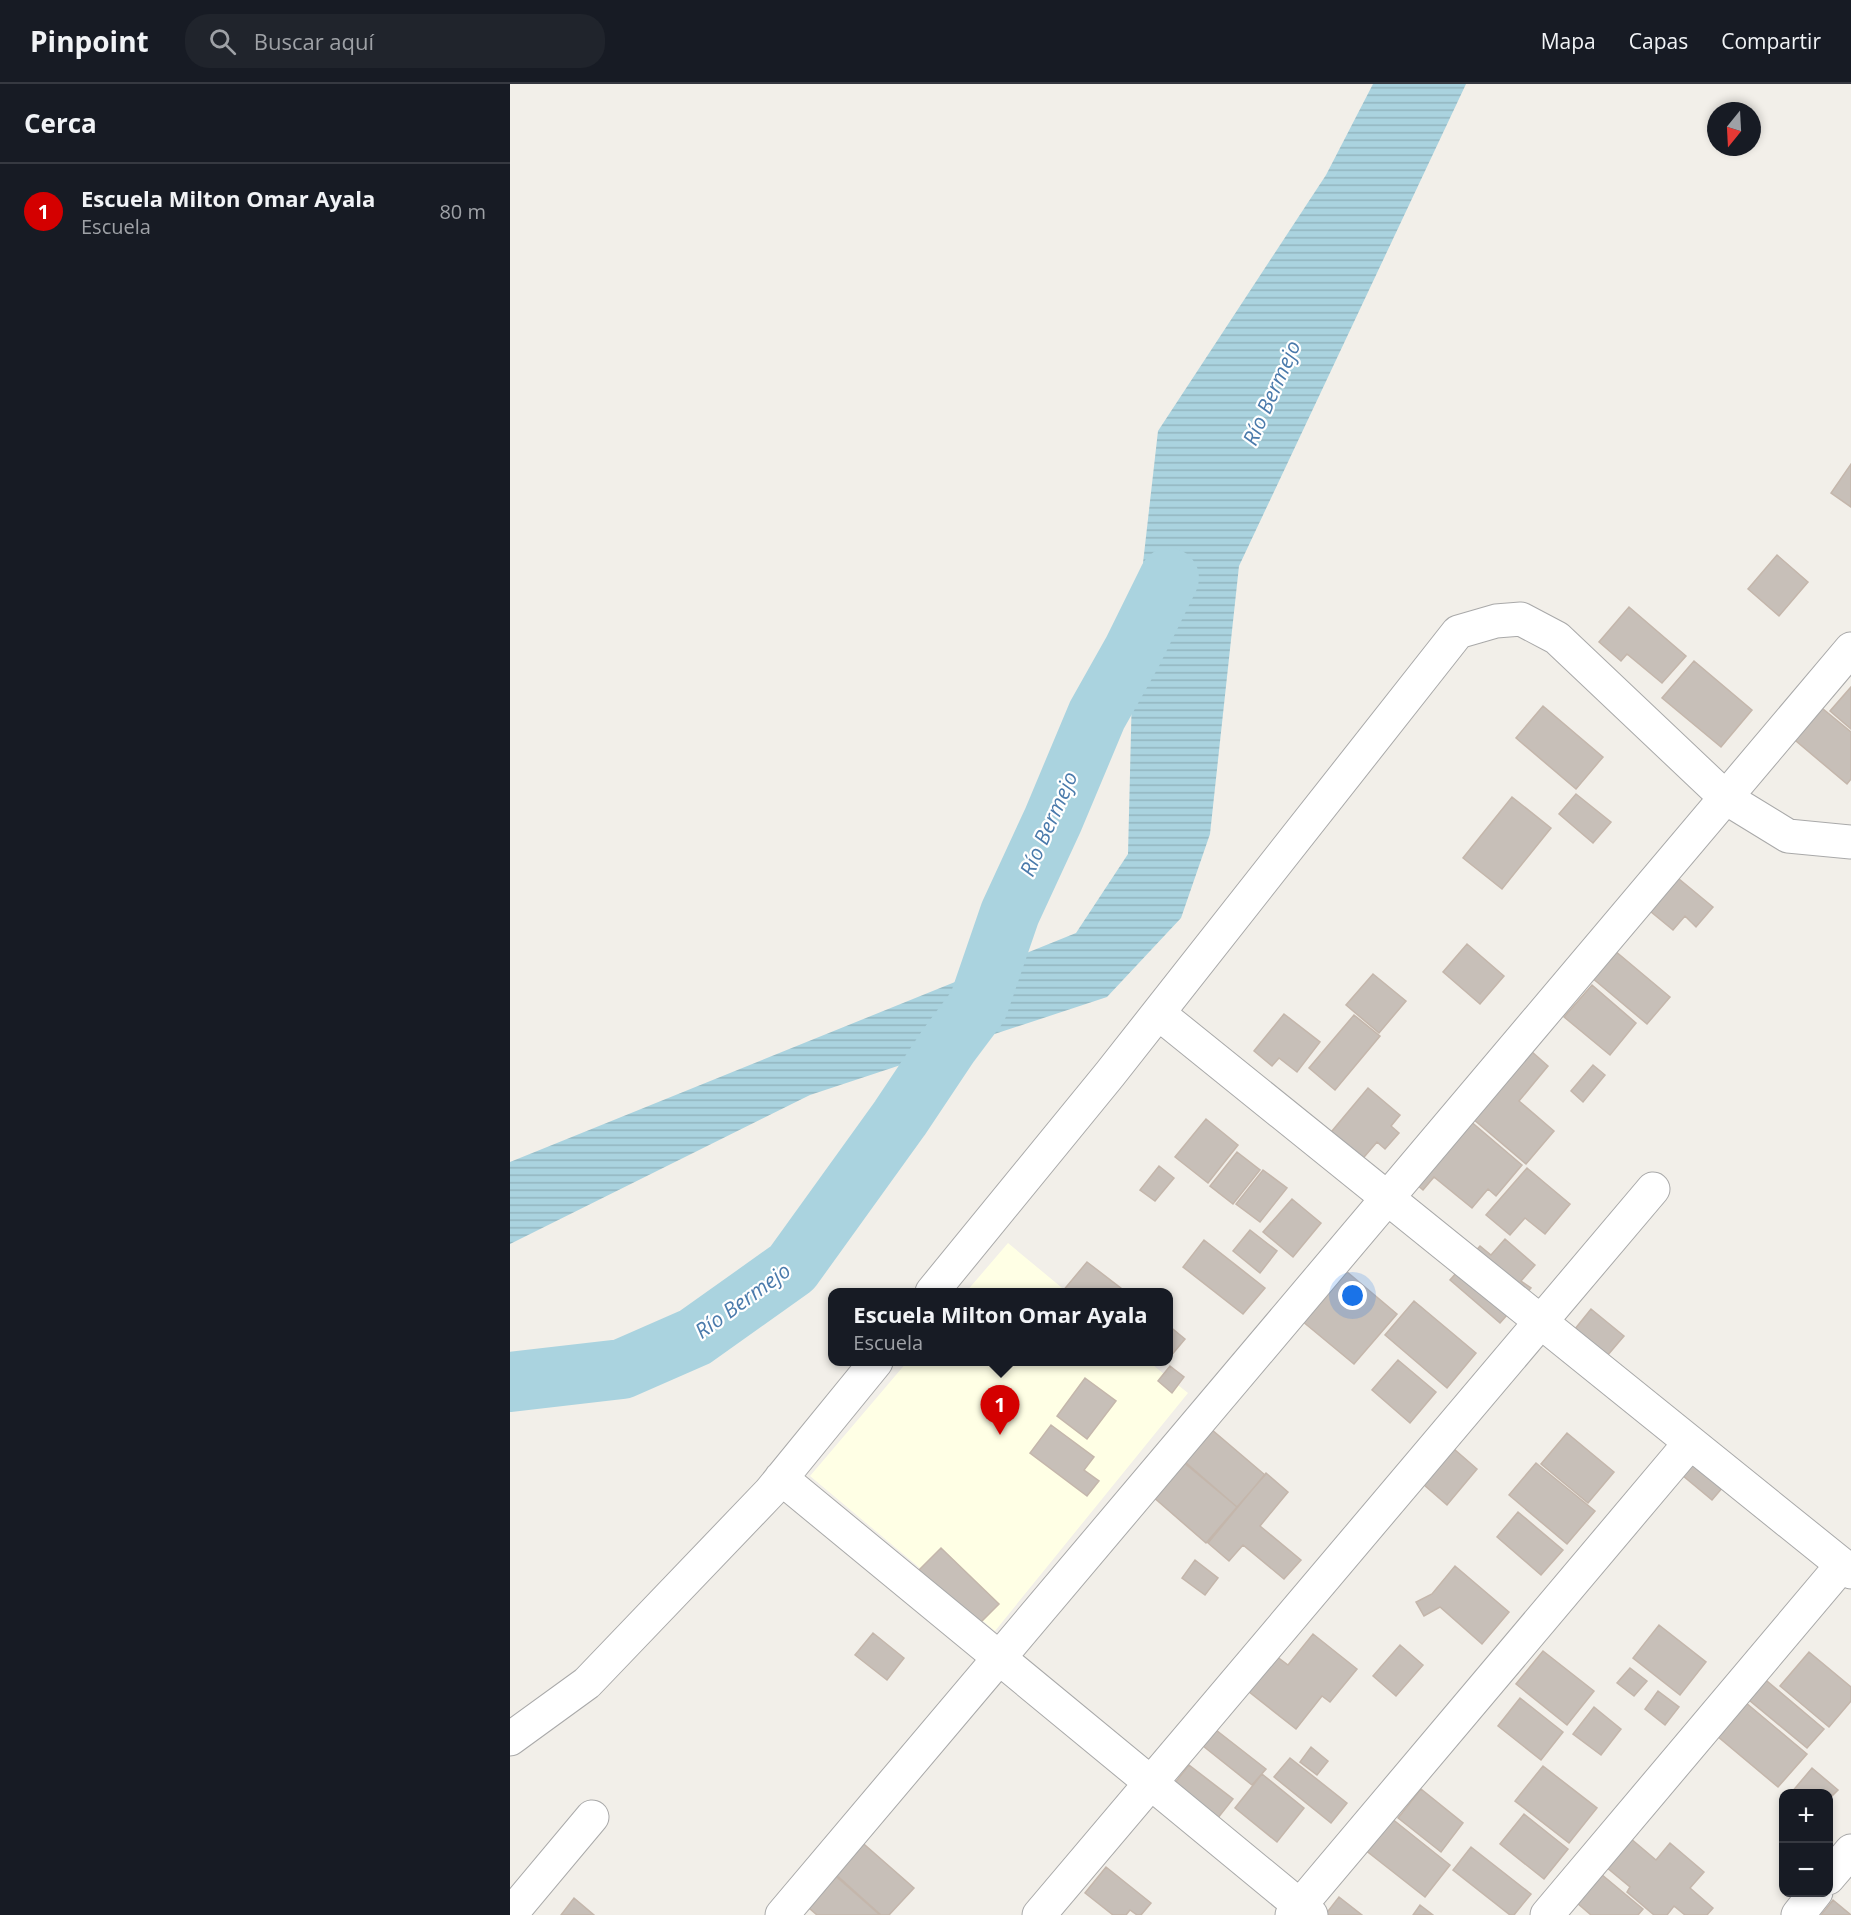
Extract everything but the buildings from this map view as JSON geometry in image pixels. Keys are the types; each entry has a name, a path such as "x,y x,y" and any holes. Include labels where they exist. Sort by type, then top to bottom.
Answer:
{"street":[{"path":"936,1288 1158,1013 1458,632 1496,621 1521,619 1557,638 1726,798 1788,836 1851,842"},
{"path":"782,1915 1851,649"},
{"path":"1158,1013 1846,1568 1547,1915"},
{"path":"1040,1915 1653,1189"},
{"path":"510,1739 586,1683 770,1492 873,1366"},
{"path":"781,1478 1151,1783 1301,1912 1690,1443"},
{"path":"510,1915 592,1817"},
{"path":"1833,1872 1851,1851"},
{"path":"1798,1915 1813,1897"}],"shaded area":[{"path":"1008,1243 1062,1288 969,1288"},
{"path":"904,1366 1154,1366 1188,1393 995,1631 810,1476"}],"water":[{"path":"1373,84 1466,84 1239,566 1210,834 1181,918 1107,997 810,1095 510,1244 510,1162 1076,933 1128,854 1133,651 1158,431 1326,175"}],"waterway":[{"name":"Río Bermejo","path":"510,1382 622,1369 695,1337 792,1268 978,1006 1010,913 1053,820 1097,715 1133,651 1169,578"}],"place":[{"name":"Escuela Milton Omar Ayala","path":"1000,1435"}]}
